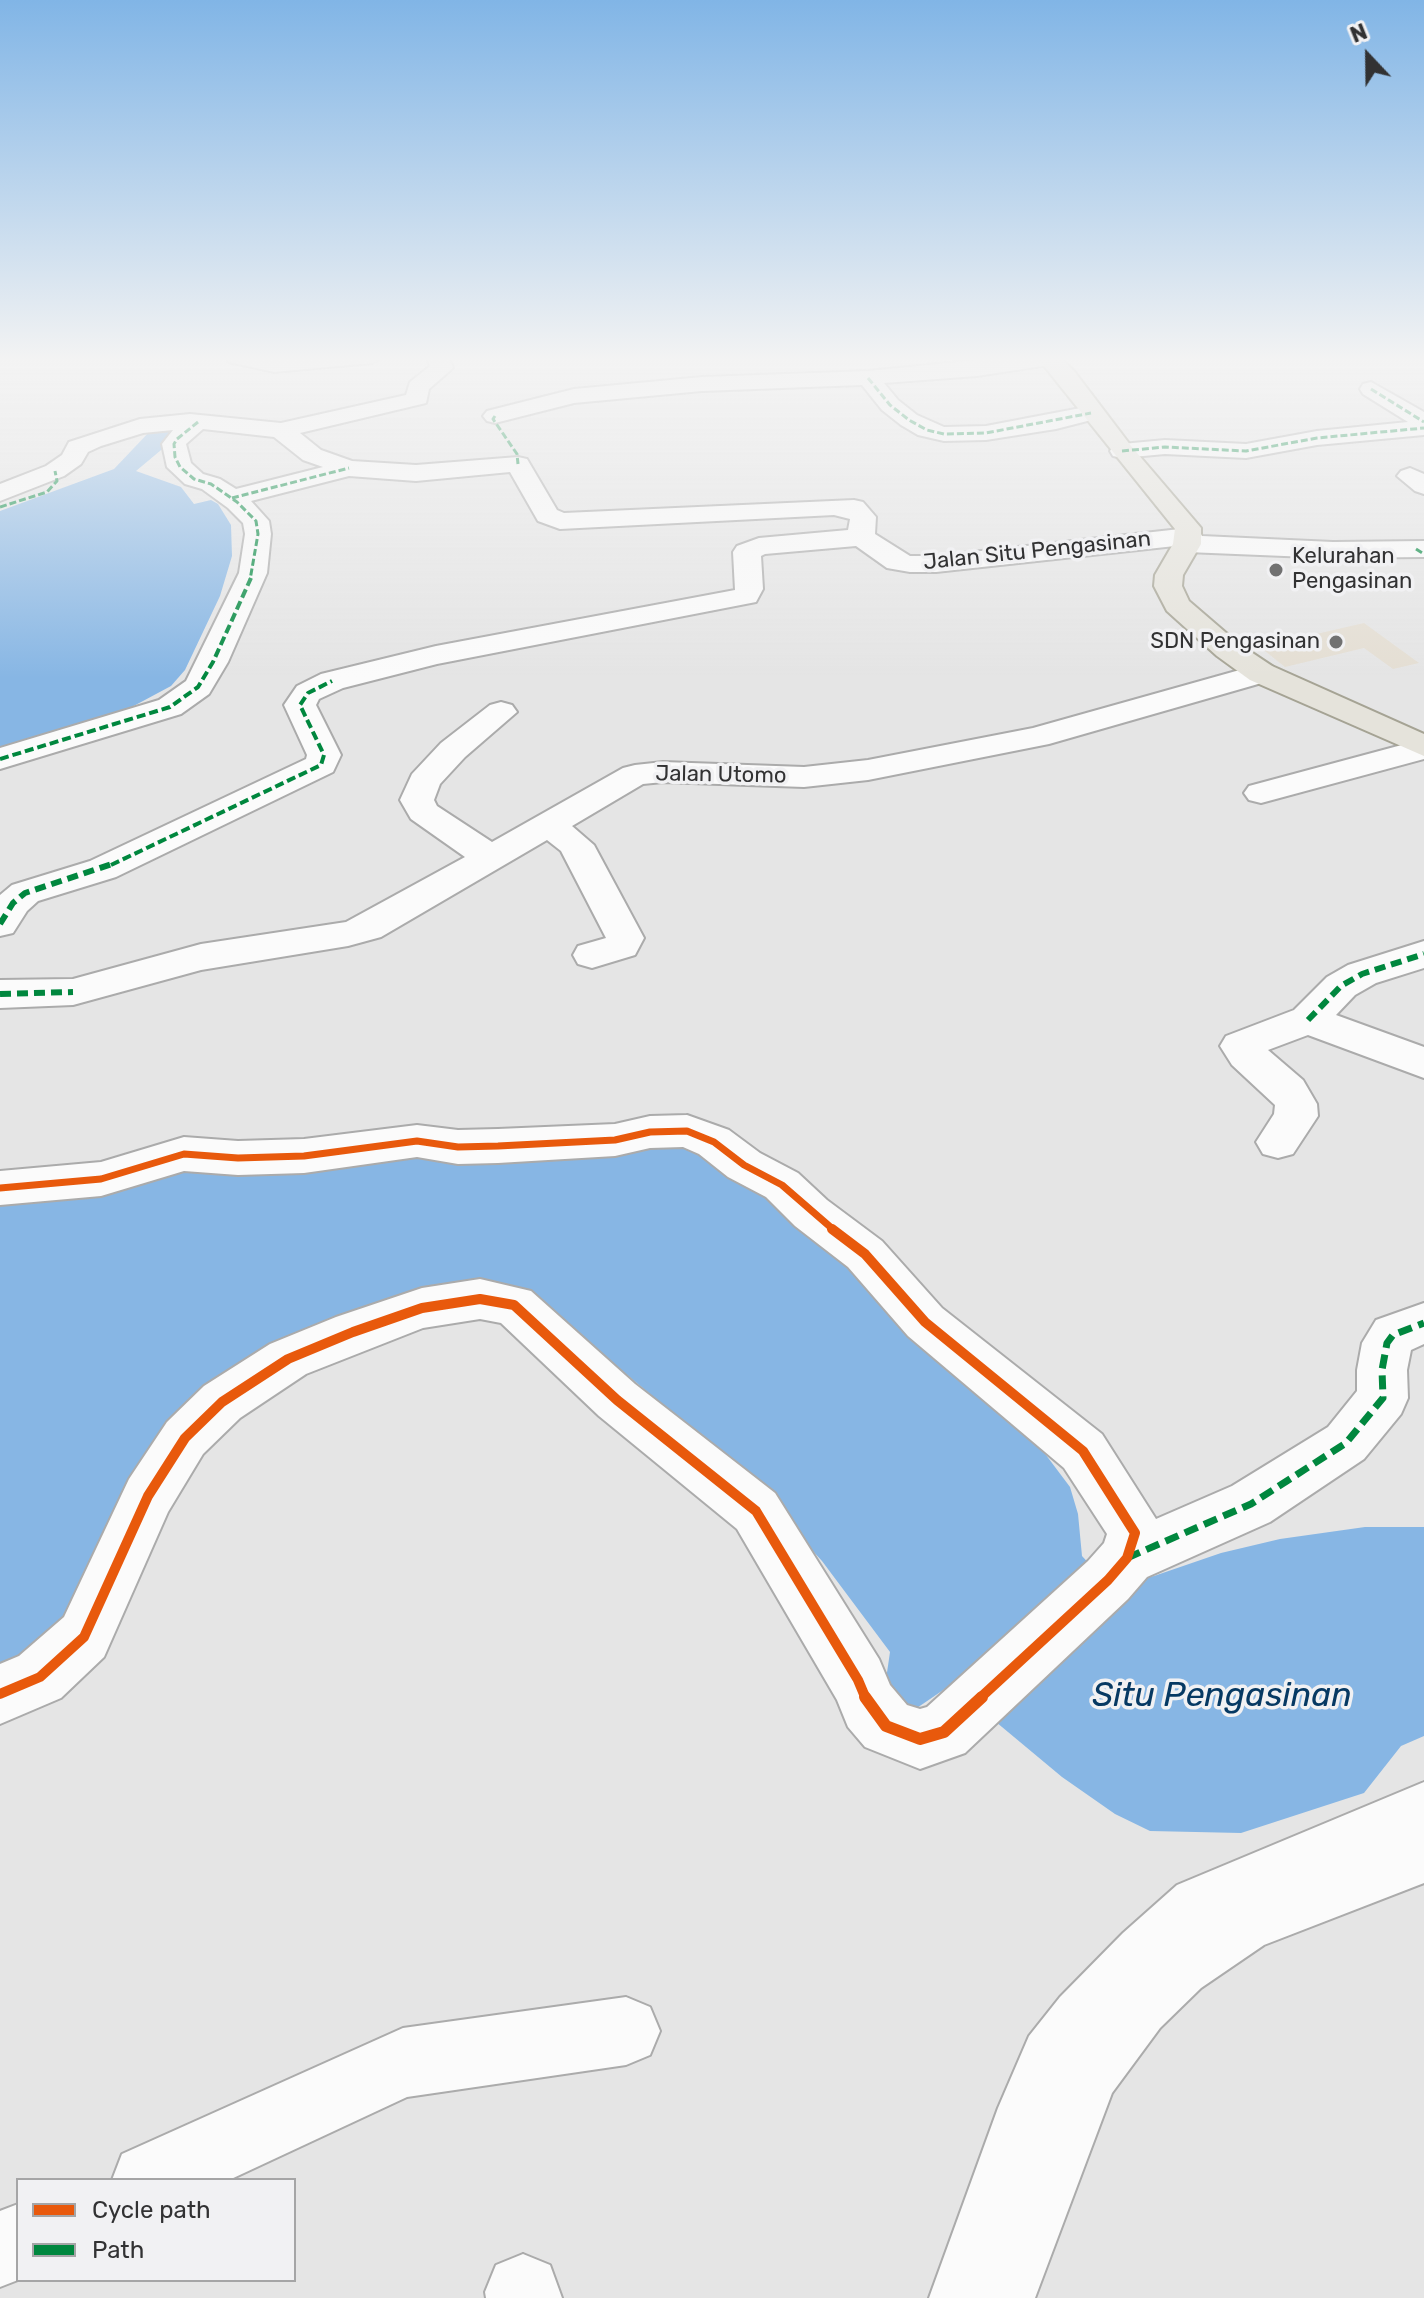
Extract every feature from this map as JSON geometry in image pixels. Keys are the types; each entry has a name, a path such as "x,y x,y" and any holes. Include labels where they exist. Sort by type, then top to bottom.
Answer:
{"main road":[{"path":"1133,463 1184,520 1188,540 1169,575 1172,598 1228,650 1261,673 1424,747"}],"street":[{"path":"0,493 55,471 66,463"},
{"path":"0,759 170,707 198,687 213,662 253,573 258,534 256,521 232,498 211,484 194,479 178,463"},
{"path":"335,463 349,468"},
{"name":"Jalan Situ Pengasinan","path":"349,468 416,473 518,464 547,515 560,521 854,508 863,517 861,537 897,562 936,564 1188,540 1333,550 1421,551"},
{"path":"232,498 349,468"},
{"path":"0,507 47,492 57,481 55,471"},
{"path":"701,490 718,513"},
{"path":"0,924 13,903 25,893 103,869 321,765 324,755 300,705 308,693 332,681 436,655 746,596 749,589 747,552 759,546 861,537"},
{"name":"Jalan Utomo","path":"0,994 73,992 201,957 348,934 368,928 621,780 635,775 663,772 804,777 868,770 1037,737 1261,673"},
{"path":"491,858 423,812 417,800 424,781 453,750 501,712"},
{"path":"1261,793 1424,747"},
{"path":"548,825 576,845 625,938 621,946 592,955"},
{"path":"1278,1142 1296,1116 1296,1104 1288,1091 1241,1046 1308,1020 1341,986 1362,974 1424,954"},
{"path":"1308,1020 1424,1063"},
{"path":"0,1188 101,1179 184,1154 238,1158 304,1156 417,1141 458,1147 498,1146 615,1140 650,1132 687,1131 714,1142 744,1165 782,1185 811,1213 865,1254 925,1322 1083,1451 1135,1533 1118,1569"},
{"path":"0,1694 40,1677 84,1637 148,1496 185,1438 222,1402 288,1359 353,1332 422,1308 480,1299 514,1305 617,1400 756,1511 858,1680 869,1706 886,1726 920,1739 944,1732 1118,1569 1251,1504 1346,1443 1383,1398 1382,1370 1387,1343 1393,1335 1424,1323"},
{"path":"967,2298 1033,2108 1053,2060 1084,2021 1146,1956 1424,1813"},
{"path":"1209,1922 1243,1921 1424,1851"},
{"path":"997,2298 1086,2071 1136,2004 1177,1964 1209,1922"},
{"path":"152,2178 403,2063 626,2031"}],"shaded area":[{"name":"SDN Pengasinan","path":"1364,623 1419,663 1393,669 1364,648 1285,667 1260,647"}],"water":[{"path":"119,463 145,463 136,471 181,487 194,504 211,500 218,504 231,525 232,556 220,596 185,670 171,686 115,716 0,752 0,511 114,469"},
{"name":"Situ Pengasinan","path":"654,1144 686,1148 771,1194 994,1403 1046,1455 1070,1487 1078,1514 1082,1556 1108,1584 1154,1576 1221,1553 1280,1539 1365,1527 1424,1527 1424,1736 1401,1746 1364,1793 1241,1833 1150,1831 1115,1814 1062,1777 972,1702 955,1682 911,1712 883,1700 890,1652 822,1561 728,1459 542,1304 520,1294 244,1376 81,1607 0,1681 0,1202 139,1173 363,1155"}],"marked path":[{"path":"0,759 170,707 198,687 213,662 253,573 258,534 256,521 237,502 211,484 194,479 178,463"},
{"path":"232,498 349,468"},
{"path":"0,507 47,492 57,481 55,471"},
{"path":"1416,549 1424,554"},
{"path":"0,924 13,903 25,893 103,869 321,765 324,755 300,705 308,693 332,681"},
{"path":"1308,1020 1341,986 1362,974 1424,954"},
{"path":"0,994 73,992"},
{"path":"1127,1558 1251,1504 1346,1443 1383,1398 1382,1370 1387,1343 1393,1335 1424,1323"}],"cycle path":[{"path":"0,1188 101,1179 184,1154 238,1158 304,1156 417,1141 458,1147 498,1146 615,1140 650,1132 687,1131 714,1142 744,1165 782,1185 811,1213 865,1254 925,1322 1083,1451 1135,1533 1127,1558 1108,1580 944,1732 920,1739 900,1733 886,1726 869,1706 858,1680 756,1511 617,1400 514,1305 480,1299 422,1308 353,1332 288,1359 222,1402 185,1438 148,1496 84,1637 40,1677 0,1694"}],"place":[{"name":"Kelurahan Pengasinan","path":"1276,570"},
{"name":"SDN Pengasinan","path":"1336,642"}]}
